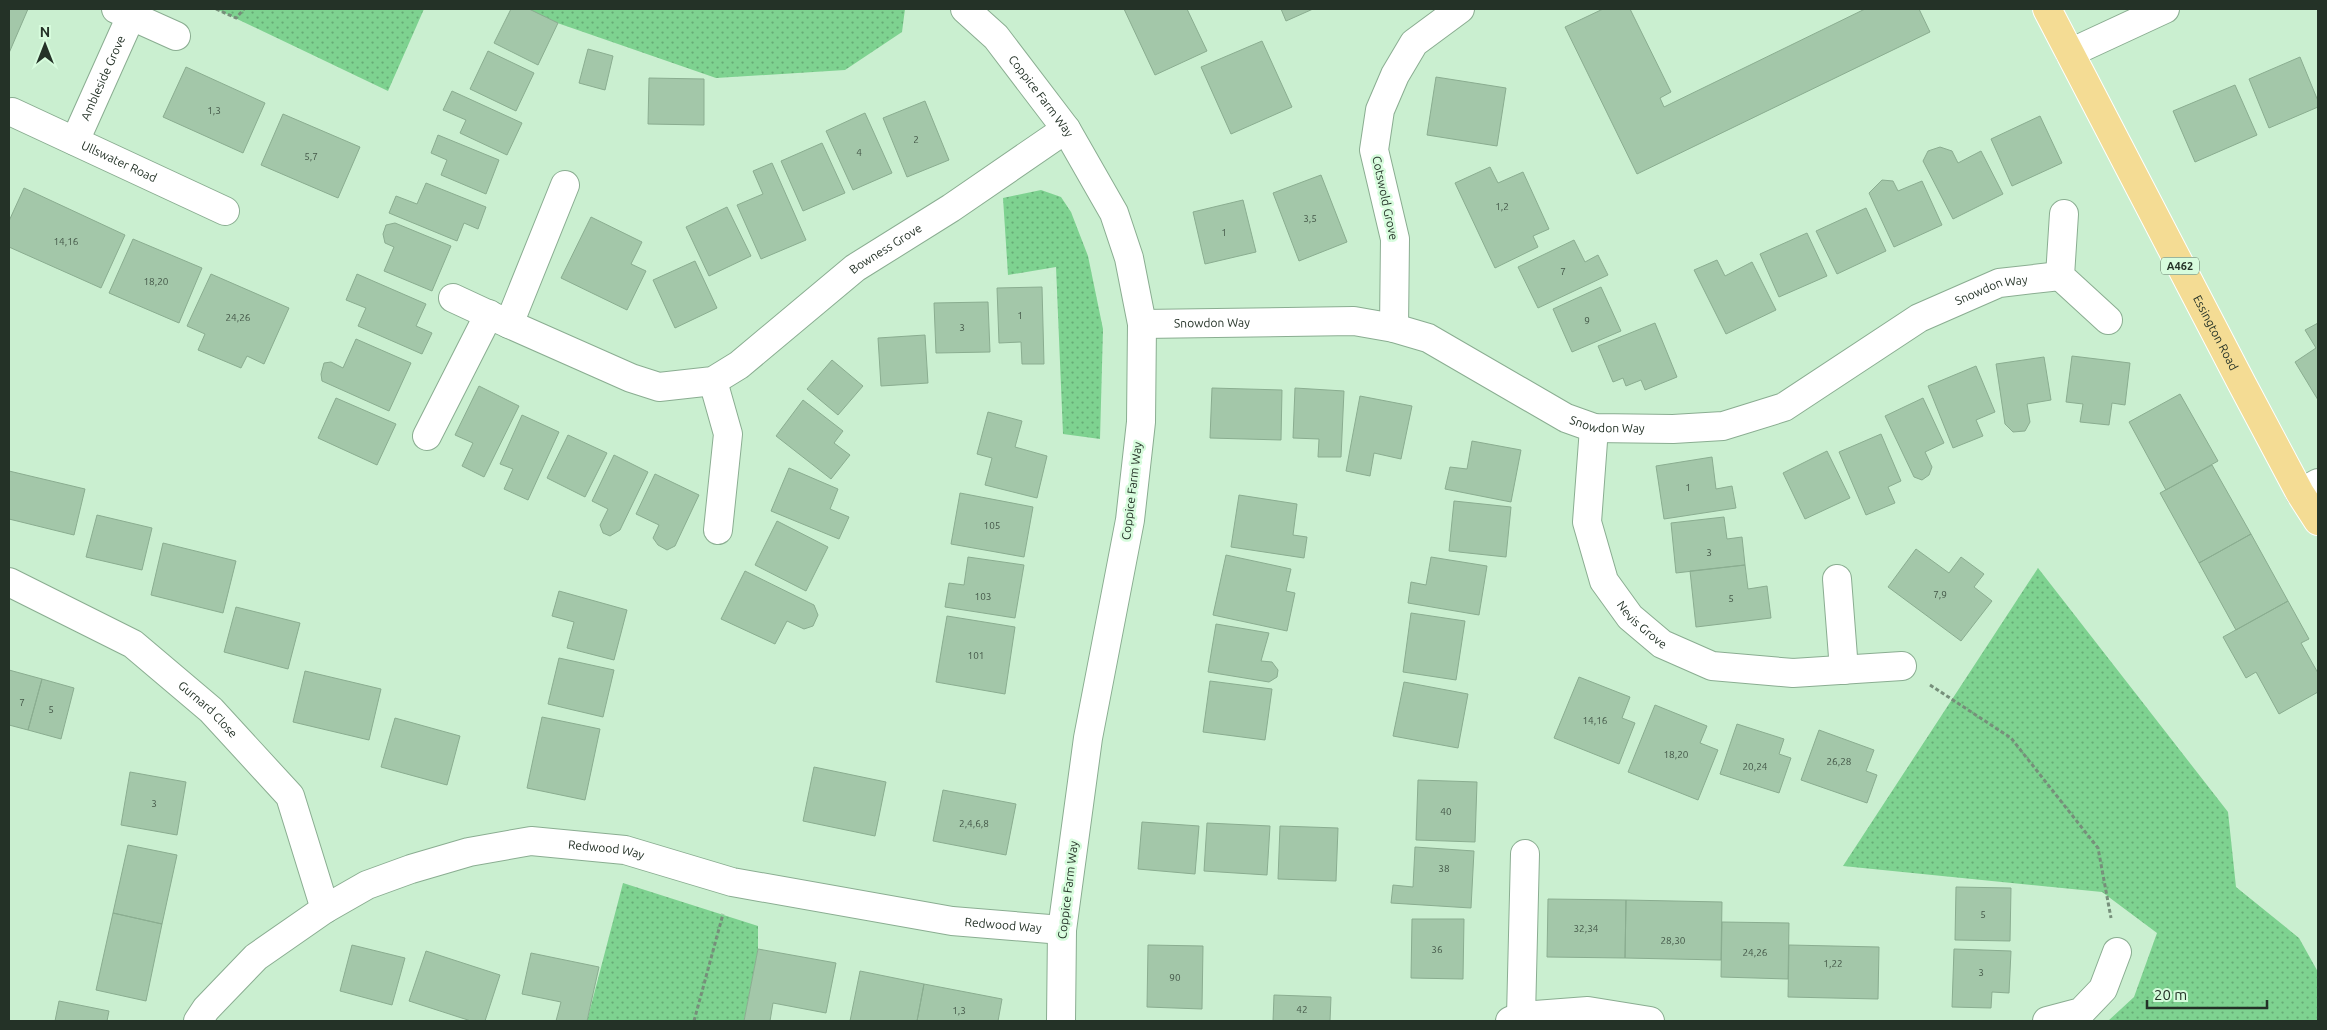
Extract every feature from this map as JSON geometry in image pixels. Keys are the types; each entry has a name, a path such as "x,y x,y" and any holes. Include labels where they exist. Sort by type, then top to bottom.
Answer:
{"main road":[{"name":"Essington Road","path":"2047,9 2309,488 2318,521"}],"street":[{"name":"Coppice Farm Way","path":"965,9 996,37 1066,129 1114,212 1129,258 1142,324 1141,422 1130,520 1088,738 1062,930 1061,1021"},
{"name":"Cotswold Grove","path":"1394,328 1395,238 1374,150 1380,110 1395,75 1414,44 1460,9"},
{"path":"2070,54 2165,9"},
{"name":"Ambleside Grove","path":"75,141 124,12 176,36"},
{"name":"Ullswater Road","path":"12,112 225,210"},
{"name":"Bowness Grove","path":"453,298 632,378 659,387 713,381 739,365 855,268 951,208 1066,129"},
{"path":"427,436 499,319 565,185"},
{"path":"2064,214 2060,276 2108,320"},
{"name":"Snowdon Way","path":"1142,324 1354,321 1394,328 1428,338 1566,418 1594,428 1673,429 1723,426 1784,407 1919,318 1999,283 2060,276"},
{"path":"713,381 728,434 718,530"},
{"name":"Nevis Grove","path":"1594,428 1587,522 1604,581 1630,617 1662,644 1712,666 1793,673 1902,666"},
{"path":"1837,579 1844,670"},
{"name":"Gurnard Close","path":"9,582 133,644 211,710 290,796 325,909"},
{"name":"Redwood Way","path":"198,1021 206,1009 256,957 325,909 366,885 411,869 469,852 531,841 625,850 732,882 952,921 1062,930"},
{"path":"1525,854 1515,1019 1588,1011 1650,1021"},
{"path":"2047,1021 2081,1012 2103,989 2116,952"}],"path":[{"path":"216,9 236,18 244,9"},
{"path":"1902,666 2011,738 2098,848 2116,952"},
{"path":"694,1021 732,882"}],"green space":[{"path":"216,9 424,9 388,91"},
{"path":"517,9 905,9 902,32 845,70 716,78"},
{"path":"1041,190 1061,197 1071,212 1088,256 1103,329 1100,439 1063,434 1056,267 1008,275 1003,198"},
{"path":"2038,568 2228,812 2236,887 2299,938 2318,972 2318,1021 2108,1021 2134,997 2157,933 2102,892 1843,866"},
{"path":"623,883 758,926 758,949 744,1021 587,1021"}],"building":[{"path":"9,9 28,9 9,53"},
{"path":"511,9 529,9 558,23 538,65 494,43"},
{"path":"1124,9 1187,9 1207,51 1155,75"},
{"path":"1281,9 1313,9 1286,21"},
{"path":"1603,9 1630,9 1671,92 1660,98 1664,107 1865,9 1919,9 1930,32 1637,174 1565,27"},
{"path":"1262,41 1292,107 1231,134 1201,67"},
{"path":"588,49 613,56 605,90 579,83"},
{"path":"488,51 534,73 516,111 470,89"},
{"path":"2300,57 2318,101 2318,107 2269,128 2249,79"},
{"path":"186,67 265,103 243,153 163,117"},
{"path":"1436,77 1506,88 1497,146 1427,135"},
{"path":"649,78 704,79 704,125 648,124"},
{"path":"2235,85 2257,135 2195,162 2173,111"},
{"path":"452,91 522,123 507,155 460,133 466,120 443,110"},
{"path":"925,101 949,160 907,177 883,118"},
{"path":"865,113 892,173 853,190 826,131"},
{"path":"283,114 360,147 338,198 261,165"},
{"path":"2040,116 2062,163 2012,186 1991,139"},
{"path":"438,135 499,160 486,194 441,175 447,160 431,153"},
{"path":"822,143 845,193 803,211 781,161"},
{"path":"1940,147 1952,151 1958,163 1981,151 2003,194 1953,219 1923,161 1928,151"},
{"path":"772,163 806,240 761,259 737,205 763,194 753,171"},
{"path":"1490,167 1498,183 1523,172 1549,229 1533,236 1538,247 1495,268 1455,183"},
{"path":"1321,175 1347,242 1299,261 1273,193"},
{"path":"1882,180 1893,181 1898,191 1922,181 1942,225 1894,247 1869,193"},
{"path":"426,183 486,207 478,229 464,223 457,241 389,213 396,196 417,204"},
{"path":"24,188 125,235 101,288 9,247 9,221"},
{"path":"1243,200 1256,252 1205,264 1193,212"},
{"path":"727,207 751,256 709,276 686,227"},
{"path":"1866,208 1886,251 1837,274 1816,231"},
{"path":"591,217 642,242 631,264 646,271 627,310 561,278"},
{"path":"395,223 451,246 432,291 384,271 394,247 385,243 383,234 386,225"},
{"path":"1807,233 1827,276 1779,297 1760,254"},
{"path":"133,239 202,268 179,323 109,293"},
{"path":"1574,240 1585,262 1598,255 1608,275 1538,308 1518,267"},
{"path":"1717,260 1725,276 1752,262 1776,310 1726,334 1694,270"},
{"path":"695,261 717,308 675,328 653,280"},
{"path":"211,274 289,308 264,364 247,356 241,368 198,350 205,334 187,326"},
{"path":"357,274 426,304 416,326 432,333 422,354 358,326 366,308 346,300"},
{"path":"1042,287 1044,364 1022,364 1021,342 999,343 997,288"},
{"path":"1601,287 1621,331 1572,352 1553,309"},
{"path":"988,302 990,352 936,353 934,303"},
{"path":"1655,323 1677,377 1645,390 1641,380 1626,386 1623,378 1613,382 1598,346"},
{"path":"2318,323 2318,400 2295,362 2316,348 2305,330"},
{"path":"925,335 928,383 881,386 878,338"},
{"path":"356,339 411,363 389,411 322,381 321,374 324,363 331,362 343,368"},
{"path":"2072,356 2130,363 2125,405 2112,403 2109,425 2080,422 2083,404 2066,402"},
{"path":"2044,357 2051,400 2027,404 2030,422 2025,431 2013,432 2005,424 1996,364"},
{"path":"832,360 863,386 838,415 807,389"},
{"path":"1976,366 1995,412 1976,420 1983,436 1953,448 1928,386"},
{"path":"479,386 519,406 484,477 462,466 473,443 455,435"},
{"path":"1212,388 1282,390 1281,440 1210,438"},
{"path":"1295,388 1344,391 1341,457 1318,457 1319,439 1293,438"},
{"path":"2180,394 2218,461 2166,490 2129,422"},
{"path":"1360,396 1412,406 1401,459 1374,453 1370,476 1346,471"},
{"path":"336,398 396,424 377,465 318,438"},
{"path":"1923,398 1944,443 1925,452 1932,467 1929,475 1922,480 1914,477 1885,416"},
{"path":"803,400 843,431 834,443 850,455 831,479 776,436"},
{"path":"988,412 1022,421 1015,447 1047,456 1037,498 985,485 992,458 977,454"},
{"path":"522,415 559,432 528,500 504,489 513,469 500,464"},
{"path":"1881,434 1901,481 1888,487 1895,503 1866,515 1839,452"},
{"path":"568,435 607,453 585,497 547,478"},
{"path":"1472,441 1521,450 1511,502 1445,489 1450,467 1467,469"},
{"path":"1827,451 1850,498 1805,519 1783,473"},
{"path":"614,455 648,472 620,530 610,536 603,533 600,525 608,509 592,501"},
{"path":"1712,457 1716,489 1732,486 1736,508 1664,519 1656,466"},
{"path":"2212,465 2251,534 2199,563 2160,493"},
{"path":"789,468 838,489 830,509 849,517 839,539 771,511"},
{"path":"9,471 85,489 74,535 9,519"},
{"path":"655,474 699,495 675,546 667,550 658,545 653,538 659,525 636,514"},
{"path":"960,493 1033,507 1024,557 951,544"},
{"path":"1239,495 1297,504 1293,535 1307,537 1304,558 1231,547"},
{"path":"1454,501 1511,507 1506,557 1449,551"},
{"path":"97,515 152,528 142,570 86,557"},
{"path":"1724,517 1727,539 1742,537 1745,565 1676,573 1671,523"},
{"path":"777,521 828,547 806,591 755,565"},
{"path":"2251,534 2288,601 2236,630 2199,563"},
{"path":"163,543 236,561 223,613 151,595"},
{"path":"1916,549 1949,573 1961,557 1984,574 1974,587 1992,601 1961,641 1888,587"},
{"path":"1226,555 1291,569 1286,591 1295,593 1287,631 1213,615"},
{"path":"968,557 1024,565 1015,618 945,607 949,583 964,585"},
{"path":"1431,557 1487,566 1479,615 1408,603 1411,582 1426,585"},
{"path":"1745,565 1748,589 1767,586 1771,618 1696,627 1690,571"},
{"path":"745,571 814,605 818,615 813,626 804,629 787,621 775,644 721,619"},
{"path":"559,591 627,610 614,660 567,648 574,622 552,616"},
{"path":"2288,601 2309,639 2301,643 2318,673 2318,692 2279,714 2256,672 2246,678 2223,637"},
{"path":"236,607 300,623 288,669 224,652"},
{"path":"1411,613 1465,621 1456,680 1403,672"},
{"path":"947,616 1015,627 1005,694 936,682"},
{"path":"1216,624 1269,633 1261,661 1272,662 1278,670 1277,677 1269,682 1208,672"},
{"path":"559,658 614,670 603,717 548,704"},
{"path":"9,670 42,679 28,730 9,725"},
{"path":"305,671 381,689 369,740 293,722"},
{"path":"1579,677 1630,697 1622,718 1635,723 1619,764 1554,738"},
{"path":"42,679 74,688 61,739 28,730"},
{"path":"1210,681 1272,689 1265,740 1203,732"},
{"path":"1404,682 1468,694 1458,748 1393,736"},
{"path":"1655,705 1707,726 1700,743 1718,750 1698,800 1628,772"},
{"path":"542,717 600,729 585,800 527,788"},
{"path":"395,718 460,736 447,785 381,767"},
{"path":"1737,724 1784,739 1779,754 1791,758 1779,793 1720,774"},
{"path":"1819,730 1874,750 1866,771 1877,775 1867,803 1801,780"},
{"path":"814,767 886,782 875,836 803,821"},
{"path":"130,772 186,782 177,835 121,825"},
{"path":"1418,780 1477,782 1475,842 1416,840"},
{"path":"943,790 1016,804 1006,855 933,841"},
{"path":"1142,822 1199,826 1195,874 1138,869"},
{"path":"1207,823 1270,826 1267,875 1204,871"},
{"path":"1280,826 1338,828 1336,881 1278,879"},
{"path":"128,845 177,855 162,924 113,913"},
{"path":"1415,847 1474,851 1471,908 1391,903 1393,885 1413,887"},
{"path":"1956,887 2011,888 2010,941 1955,940"},
{"path":"1548,899 1626,900 1625,958 1547,957"},
{"path":"1626,900 1722,902 1721,960 1625,958"},
{"path":"113,913 162,924 146,1001 96,990"},
{"path":"1412,919 1464,919 1463,979 1411,978"},
{"path":"1722,922 1789,923 1788,979 1721,977"},
{"path":"352,945 405,958 392,1005 340,991"},
{"path":"1148,945 1203,946 1202,1009 1147,1007"},
{"path":"1789,945 1879,947 1878,999 1788,997"},
{"path":"758,949 836,963 826,1013 773,1003 770,1021 744,1021"},
{"path":"1954,949 2011,951 2009,993 1992,992 1991,1008 1952,1007"},
{"path":"426,951 500,975 485,1021 471,1021 409,1001"},
{"path":"531,953 599,967 587,1021 556,1021 561,1002 522,994"},
{"path":"860,971 924,984 917,1021 850,1021"},
{"path":"924,984 1002,999 998,1021 917,1021"},
{"path":"1274,995 1331,997 1330,1021 1273,1021"},
{"path":"59,1001 109,1011 107,1021 55,1021"}]}
